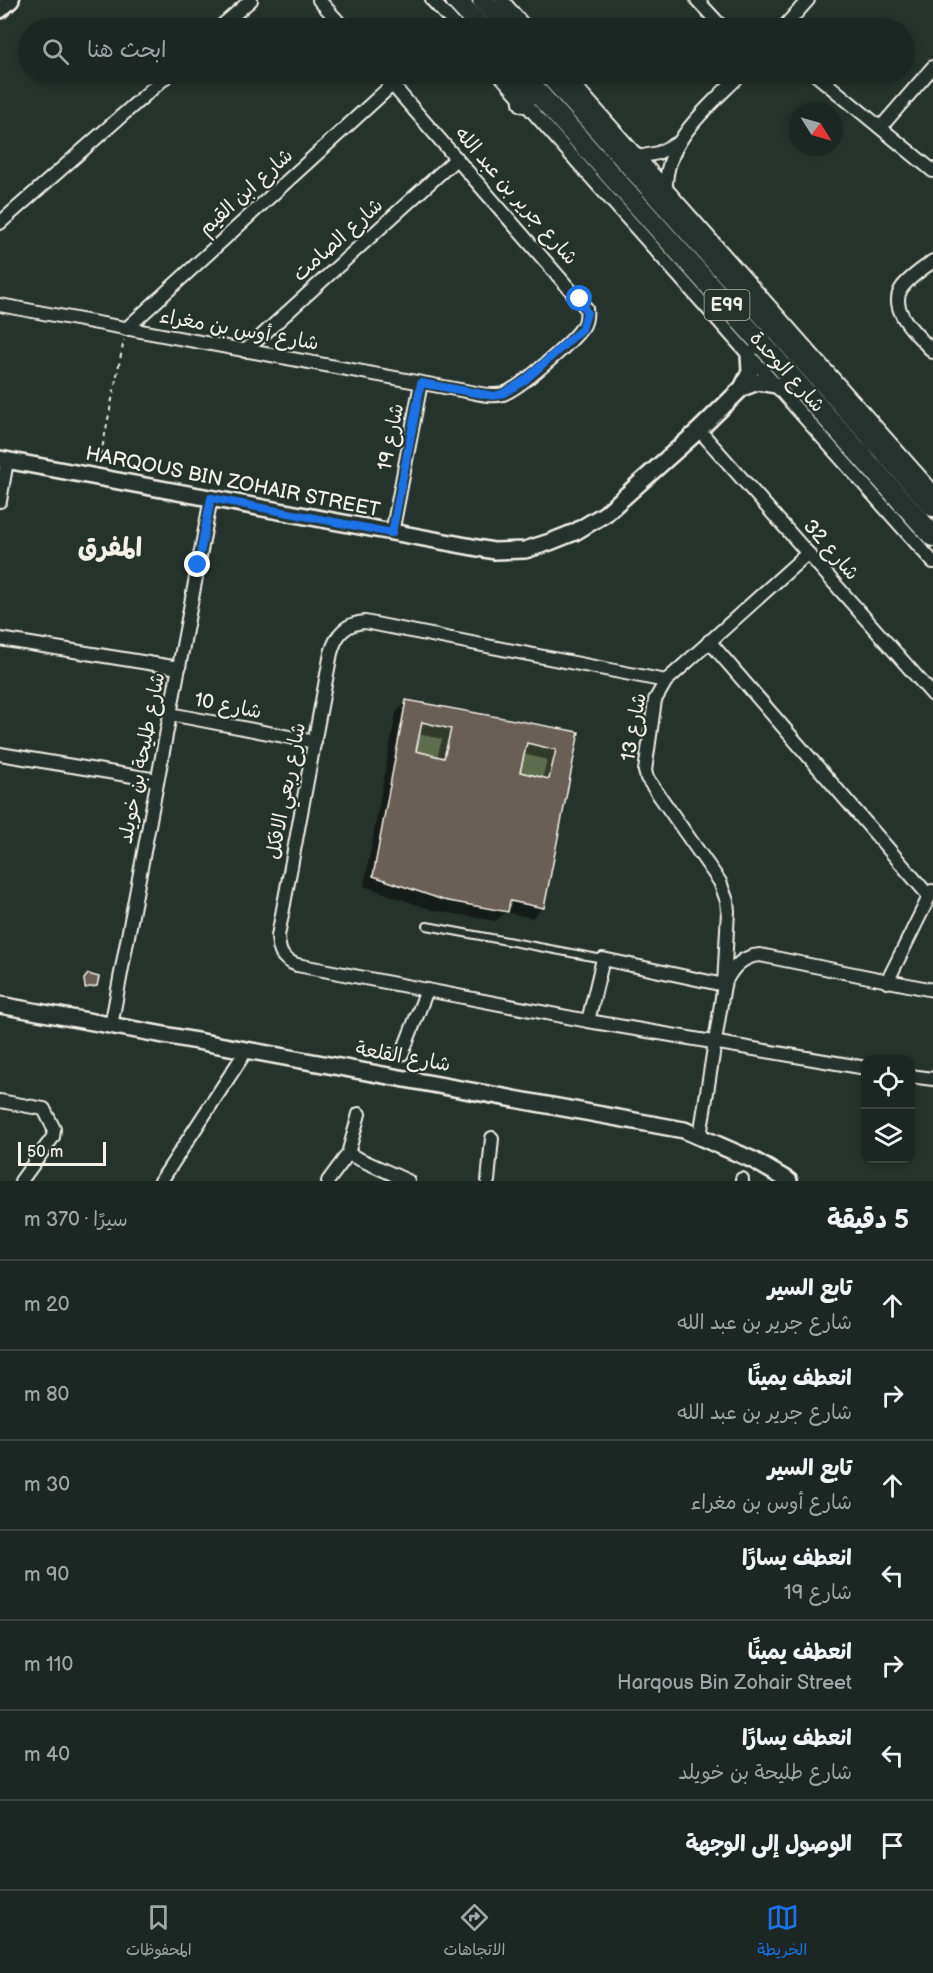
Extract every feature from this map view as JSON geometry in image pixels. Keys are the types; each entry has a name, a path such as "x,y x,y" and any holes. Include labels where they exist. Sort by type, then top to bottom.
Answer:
{"main road":[{"path":"456,0 473,18"},
{"path":"483,0 500,18"},
{"path":"522,84 524,102"},
{"name":"شارع الوحدة","path":"529,84 723,313 933,537"},
{"name":"شارع الوحدة","path":"558,84 692,225 933,506"},
{"path":"590,119 610,126"}],"street":[{"path":"0,10 11,0"},
{"path":"230,18 251,0"},
{"path":"319,0 335,18"},
{"path":"432,0 449,18"},
{"path":"502,0 517,18"},
{"path":"697,0 714,18"},
{"path":"792,18 808,0"},
{"path":"881,127 933,67"},
{"path":"0,224 158,84"},
{"name":"شارع جرير بن عبد الله","path":"393,84 580,299 587,313 582,329 524,381 494,396 471,392"},
{"name":"شارع ابن القيم","path":"126,329 393,84"},
{"path":"508,84 723,313 748,354 933,562"},
{"path":"574,84 666,188 692,225 933,491"},
{"path":"638,157 658,153 676,144 732,84"},
{"path":"827,84 933,171"},
{"path":"666,188 668,166 676,144"},
{"name":"شارع الصامت","path":"245,351 457,158"},
{"path":"933,261 901,289 899,298 899,309 903,319 933,352"},
{"name":"شارع أوس بن مغراء","path":"0,305 471,392"},
{"path":"742,388 750,372 748,354"},
{"path":"742,388 758,382 776,385"},
{"name":"شارع 19","path":"392,533 421,383"},
{"name":"HARQOUS BIN ZOHAIR STREET","path":"4,460 494,551 525,550 550,542 605,514 699,430 742,388"},
{"name":"شارع 32","path":"699,430 933,696"},
{"path":"874,438 894,447"},
{"path":"0,501 4,460"},
{"path":"918,473 921,476 933,478"},
{"name":"شارع طليحة بن خويلد","path":"111,1026 211,498"},
{"name":"شارع 13","path":"700,1136 724,985 727,901 720,882 647,778 645,771 655,700 666,681 808,553"},
{"name":"شارع ربعي الافكل","path":"428,990 289,962 280,953 278,936 331,653 336,639 345,628 355,622 365,622 666,681"},
{"path":"0,639 179,668"},
{"path":"709,641 931,893 887,982"},
{"name":"شارع 10","path":"170,714 315,742"},
{"path":"0,754 157,780"},
{"path":"588,1021 603,959 724,985 729,974 740,963 748,957 760,955 933,990"},
{"path":"402,1054 428,990 588,1021 861,1067"},
{"name":"شارع القلعة","path":"0,1005 684,1130 753,1160 789,1181"},
{"path":"161,1181 246,1051"},
{"path":"915,1077 933,1079"},
{"path":"0,1101 44,1109 54,1130 53,1137 21,1181"},
{"path":"328,1181 348,1154 359,1114"},
{"path":"488,1181 492,1138"},
{"path":"348,1154 408,1181"}],"lane":[{"path":"427,926 603,959"}],"path":[{"path":"96,477 126,329"}],"green space":[{"path":"422,722 451,729 444,758 416,751"},
{"path":"527,743 556,750 549,779 520,772"}],"building":[{"path":"406,700 579,732 544,908 510,901 508,912 443,900 373,876","holes":["422,722 451,729 444,758 416,751","527,743 556,750 549,779 520,772"]},
{"path":"88,974 99,977 97,986 85,988 84,979"}],"district":[{"name":"المفرق","path":"110,548"}],"route":[{"path":"198,565 211,498 392,533 421,383 494,396 513,389 582,329 587,313 580,299"}]}
